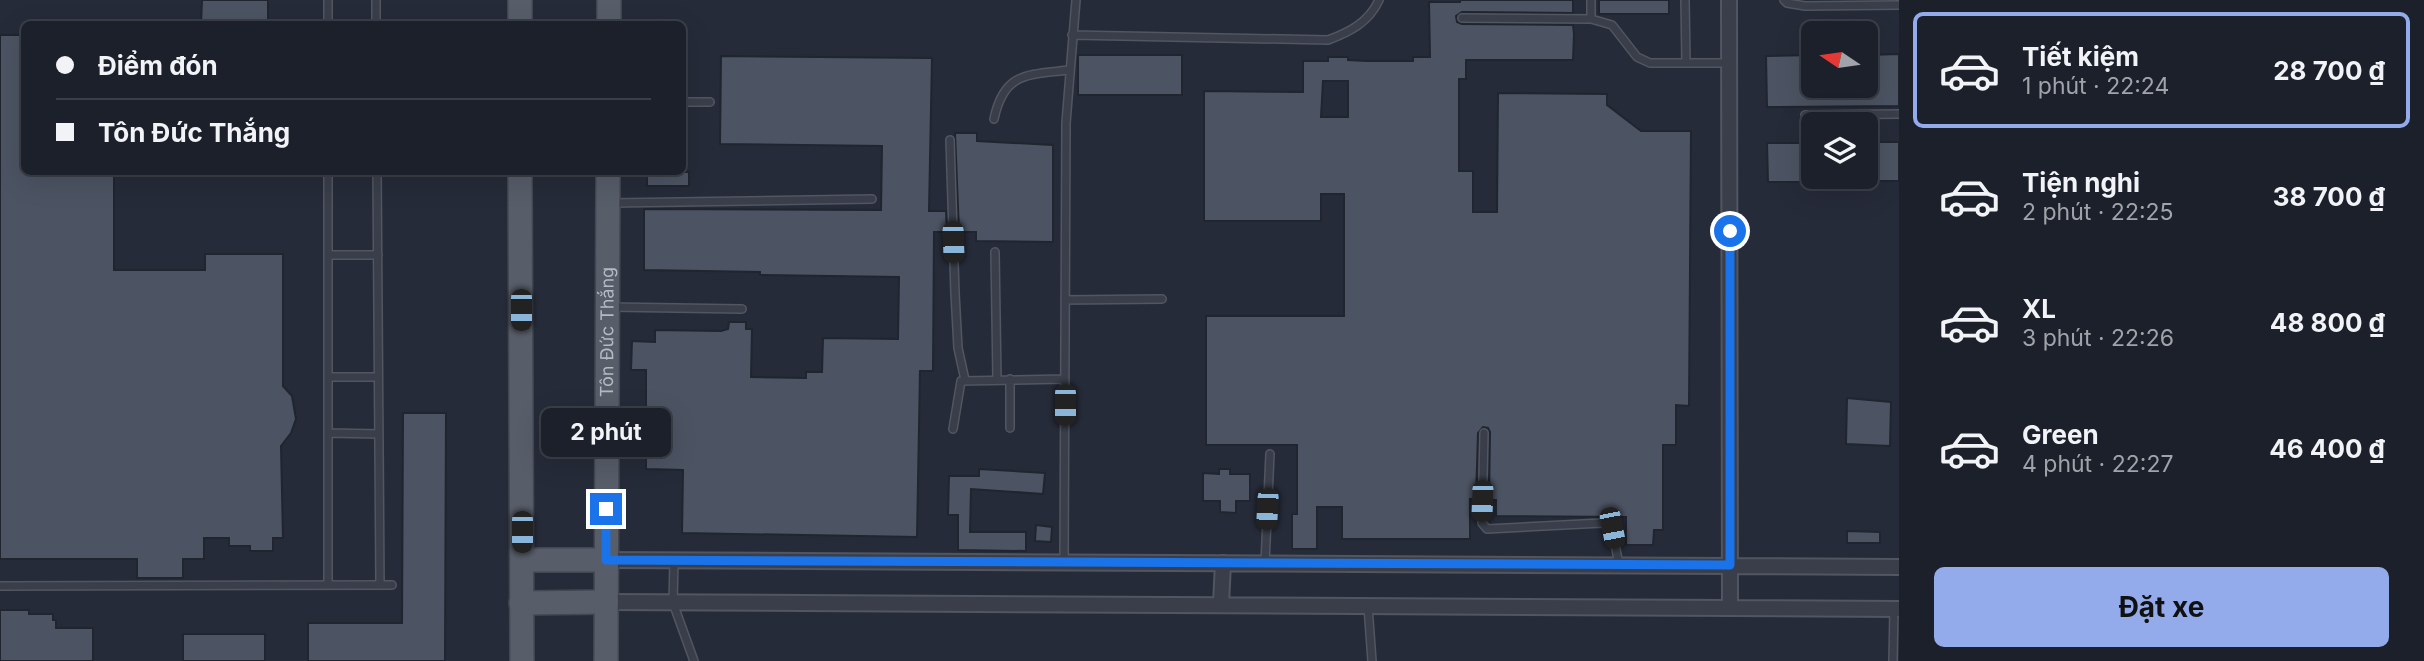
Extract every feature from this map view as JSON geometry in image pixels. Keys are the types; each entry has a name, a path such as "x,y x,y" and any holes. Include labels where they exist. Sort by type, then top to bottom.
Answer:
{"main road":[{"path":"520,0 520,21"},
{"path":"609,0 609,21"},
{"path":"520,175 522,661"},
{"name":"Tôn Đức Thắng","path":"606,661 608,175"},
{"path":"522,560 606,560"},
{"path":"521,603 606,602"}],"street":[{"path":"1729,0 1730,606"},
{"path":"606,560 1899,567"},
{"path":"1221,604 1223,563"},
{"path":"606,602 1896,609"}],"lane":[{"path":"328,0 328,21"},
{"path":"376,0 376,21"},
{"path":"1064,563 1066,123 1076,0"},
{"path":"1072,35 1328,40 1351,32 1374,11 1380,0"},
{"path":"1591,0 1591,19"},
{"path":"1685,0 1686,63"},
{"path":"1784,0 1805,6 1899,5"},
{"path":"1462,18 1591,19 1612,25 1637,57 1650,63 1729,63"},
{"path":"994,119 997,104 1007,85 1023,75 1069,70"},
{"path":"686,102 710,102"},
{"path":"1878,114 1899,114"},
{"path":"950,140 958,348 965,380"},
{"path":"328,175 328,585"},
{"path":"377,175 380,585"},
{"path":"608,203 872,199"},
{"path":"995,252 997,379"},
{"path":"328,255 378,256"},
{"path":"1065,300 1162,299"},
{"path":"606,307 742,309"},
{"path":"328,377 379,377"},
{"path":"1010,379 1010,428"},
{"path":"953,429 959,384 965,380 1065,379"},
{"path":"328,433 379,434"},
{"path":"1484,433 1482,523 1487,528 1602,523 1612,528 1619,565"},
{"path":"1265,563 1270,454"},
{"path":"674,560 673,603 694,661"},
{"path":"0,586 392,584"},
{"path":"1368,605 1372,661"},
{"path":"1893,661 1896,609"}],"building":[{"path":"202,0 268,0 268,21 201,21"},
{"path":"1573,0 1573,13 1462,12 1456,16 1457,22 1462,24 1573,25 1574,34 1573,60 1466,60 1466,79 1459,79 1459,171 1473,171 1473,212 1497,212 1498,93 1607,94 1607,105 1641,131 1691,131 1689,406 1676,405 1676,445 1663,445 1663,530 1654,530 1653,545 1626,545 1626,517 1496,516 1496,500 1489,500 1490,432 1483,427 1478,433 1476,500 1470,499 1470,539 1342,539 1342,507 1317,507 1317,549 1292,549 1292,514 1297,514 1297,445 1206,445 1206,316 1344,316 1344,194 1321,194 1321,221 1204,221 1204,91 1303,92 1303,61 1328,61 1328,57 1348,57 1348,60 1413,61 1413,57 1430,57 1429,2","holes":["1323,81 1348,81 1348,117 1321,117"]},
{"path":"1599,0 1669,0 1669,14 1599,14"},
{"path":"0,35 21,35 21,175 114,175 114,270 205,270 205,254 283,254 283,386 292,396 296,419 291,433 281,446 283,538 273,538 273,551 250,551 250,546 229,546 229,538 204,538 204,559 183,559 183,578 137,578 137,559 0,559"},
{"path":"1899,54 1899,106 1767,107 1766,56 1801,55 1801,98 1878,98 1878,55"},
{"path":"1078,55 1182,55 1182,95 1078,95"},
{"path":"721,56 932,58 929,211 946,211 947,232 934,232 933,371 920,371 917,537 682,533 683,470 646,469 646,370 631,370 632,341 655,342 655,330 721,331 728,329 729,322 746,322 746,329 752,329 751,377 806,378 806,372 822,372 823,338 898,339 899,277 644,270 644,209 881,210 882,146 720,144"},
{"path":"955,133 977,133 977,141 1053,145 1053,242 976,241 976,232 959,232"},
{"path":"1878,142 1899,142 1899,181 1878,181"},
{"path":"1767,143 1801,143 1801,182 1768,182"},
{"path":"686,172 689,172 689,186 647,186 647,175 686,175"},
{"path":"1847,398 1891,402 1890,446 1846,444"},
{"path":"403,413 446,413 445,661 308,661 308,623 402,623"},
{"path":"979,469 1045,473 1043,494 971,489 970,532 1026,532 1026,551 958,550 958,515 948,515 949,476 979,476"},
{"path":"1219,469 1230,469 1230,474 1250,474 1250,501 1236,501 1236,513 1220,512 1220,501 1203,501 1203,473 1219,474"},
{"path":"1036,525 1052,527 1051,542 1035,541"},
{"path":"1847,531 1880,532 1880,543 1847,543"},
{"path":"0,610 29,610 29,614 53,614 56,628 93,628 93,661 0,661"},
{"path":"183,634 265,634 265,661 183,661"}],"route":[{"path":"606,509 606,560 1730,565 1730,231"}]}
